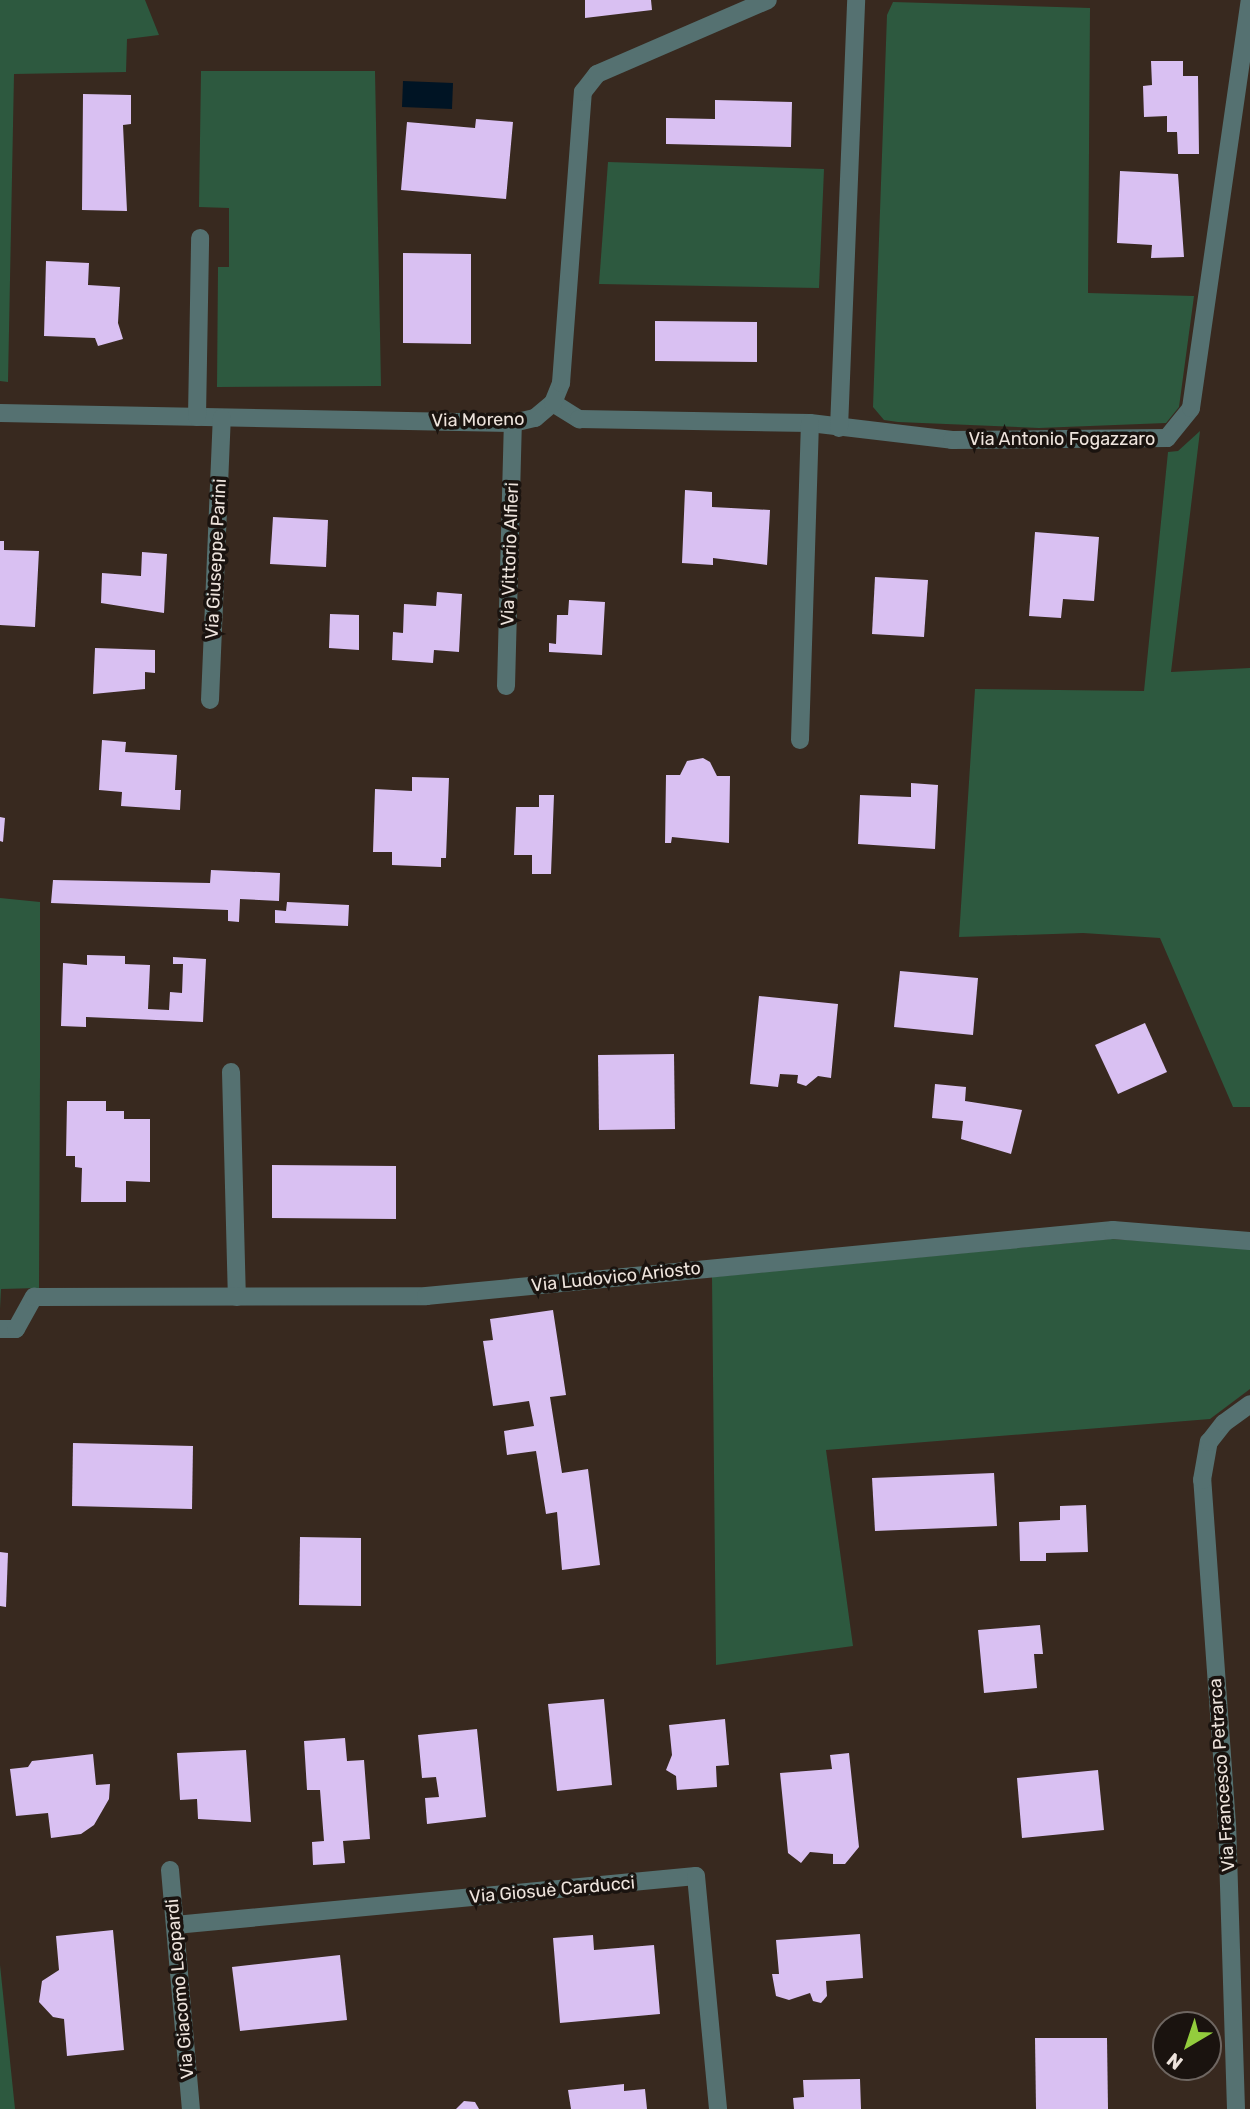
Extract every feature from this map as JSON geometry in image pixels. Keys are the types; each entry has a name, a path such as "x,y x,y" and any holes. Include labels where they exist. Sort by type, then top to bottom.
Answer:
{"street":[{"path":"553,403 561,383 583,92 597,74 768,0"},
{"path":"839,428 856,0"},
{"name":"Via Antonio Fogazzaro","path":"553,403 579,419 810,423 965,440 1167,439 1181,426 1191,408 1250,0"},
{"path":"197,417 200,238"},
{"name":"Via Moreno","path":"0,413 513,422 535,418 553,403"},
{"name":"Via Giuseppe Parini","path":"209,700 222,418"},
{"name":"Via Vittorio Alfieri","path":"506,686 513,422"},
{"path":"800,740 810,423"},
{"path":"231,1072 237,1297"},
{"name":"Via Ludovico Ariosto","path":"0,1329 16,1329 34,1297 426,1296 1113,1230 1250,1241"},
{"name":"Via Francesco Petrarca","path":"1236,2109 1243,2034 1202,1479 1209,1442 1224,1423 1250,1404"},
{"name":"Via Giacomo Leopardi","path":"170,1870 191,2109"},
{"name":"Via Giosuè Carducci","path":"175,1925 696,1876 719,2109"}],"green space":[{"path":"0,0 145,0 159,35 127,39 126,72 14,74 8,382 0,381"},
{"path":"893,2 1090,8 1088,293 1194,296 1179,407 1166,423 1039,428 898,422 884,420 873,407 887,15"},
{"path":"201,71 375,71 381,386 217,387 218,267 229,267 229,208 199,207"},
{"path":"608,162 824,169 819,288 599,284"},
{"path":"1200,431 1171,672 1250,668 1250,1107 1233,1107 1160,938 1083,933 959,937 975,689 1144,691 1168,452 1178,451"},
{"path":"0,898 40,902 40,1072 39,1288 1,1289 0,1309"},
{"path":"1110,1239 1250,1247 1250,1389 1210,1419 826,1450 853,1646 716,1665 712,1277"},
{"path":"0,1965 15,2109 0,2109"}],"water":[{"path":"403,81 453,83 452,109 402,107"}],"building":[{"path":"585,0 651,0 652,10 585,18"},
{"path":"1151,61 1183,61 1183,76 1198,76 1199,154 1178,154 1177,132 1167,132 1167,116 1144,117 1143,86 1152,85"},
{"path":"83,94 131,95 131,124 123,125 127,211 82,210"},
{"path":"715,100 792,102 791,147 666,144 666,118 715,119"},
{"path":"476,119 513,122 506,199 401,190 407,122 475,128"},
{"path":"1120,171 1178,174 1184,257 1151,258 1152,245 1117,243"},
{"path":"403,253 471,254 471,344 403,343"},
{"path":"46,261 89,263 88,285 120,287 118,323 123,339 98,346 95,338 44,336"},
{"path":"655,321 757,322 757,362 655,361"},
{"path":"685,490 712,492 712,507 770,510 767,565 713,558 713,565 682,563"},
{"path":"273,517 328,520 326,567 270,564"},
{"path":"1035,532 1099,537 1094,601 1063,599 1061,618 1029,616"},
{"path":"0,541 4,541 4,550 39,551 35,627 0,625"},
{"path":"142,552 167,554 164,613 101,603 102,573 141,576"},
{"path":"875,577 928,580 924,637 872,634"},
{"path":"437,592 462,594 459,652 434,650 433,663 392,660 393,632 403,633 404,604 436,606"},
{"path":"569,600 605,602 602,655 549,652 549,643 556,644 557,615 568,615"},
{"path":"330,614 359,615 359,650 329,648"},
{"path":"95,648 155,650 155,673 145,672 145,689 93,694"},
{"path":"102,740 126,742 125,752 177,755 175,790 181,790 180,810 121,806 122,792 99,790"},
{"path":"703,758 710,762 717,776 730,776 729,843 672,837 671,843 665,843 666,775 680,775 687,761"},
{"path":"412,777 449,778 446,858 441,858 441,867 392,865 392,852 373,852 375,789 412,791"},
{"path":"911,783 938,785 935,849 858,844 860,795 911,797"},
{"path":"539,795 554,795 551,874 532,874 532,855 514,855 516,807 539,807"},
{"path":"0,817 5,818 3,842 0,841"},
{"path":"211,870 280,873 279,901 240,899 239,922 228,921 228,910 51,903 53,880 210,883"},
{"path":"287,902 349,905 348,926 275,923 275,910 286,911"},
{"path":"87,955 125,956 125,964 150,965 148,1009 169,1010 170,992 182,993 183,964 173,964 173,957 206,959 203,1022 86,1017 86,1027 61,1026 63,963 87,965"},
{"path":"900,971 978,978 973,1035 894,1027"},
{"path":"759,996 838,1004 831,1078 818,1076 806,1086 797,1083 798,1075 780,1074 778,1087 750,1084"},
{"path":"1145,1023 1167,1072 1118,1094 1095,1045"},
{"path":"674,1054 675,1129 599,1130 598,1055"},
{"path":"935,1084 966,1087 965,1101 1022,1110 1011,1154 961,1139 963,1121 932,1118"},
{"path":"67,1101 106,1101 106,1111 124,1111 124,1119 150,1119 150,1182 126,1181 126,1202 81,1202 82,1168 75,1167 75,1156 66,1156"},
{"path":"272,1165 396,1166 396,1219 272,1218"},
{"path":"553,1310 566,1395 550,1397 562,1473 588,1469 600,1565 562,1570 557,1512 546,1514 536,1451 507,1455 504,1431 534,1426 529,1401 493,1406 483,1341 493,1340 490,1319"},
{"path":"73,1443 193,1446 192,1509 72,1506"},
{"path":"994,1473 997,1526 875,1531 872,1478"},
{"path":"1086,1505 1088,1552 1046,1553 1046,1561 1020,1561 1019,1522 1060,1520 1060,1506"},
{"path":"300,1537 361,1538 361,1606 299,1605"},
{"path":"0,1552 8,1553 6,1607 0,1606"},
{"path":"1040,1625 1043,1654 1034,1654 1037,1688 984,1693 978,1630"},
{"path":"604,1699 612,1785 557,1791 548,1704"},
{"path":"725,1719 729,1765 716,1766 717,1787 677,1790 676,1776 666,1770 672,1755 669,1725"},
{"path":"477,1729 486,1817 427,1824 425,1798 439,1797 436,1777 422,1778 418,1735"},
{"path":"345,1738 347,1761 364,1760 370,1839 343,1841 345,1863 313,1865 312,1842 324,1841 320,1790 307,1790 304,1741"},
{"path":"246,1750 251,1822 198,1819 197,1799 180,1800 177,1753"},
{"path":"849,1753 859,1847 845,1864 833,1864 833,1854 810,1852 801,1863 788,1853 780,1773 832,1769 830,1755"},
{"path":"93,1754 96,1785 110,1784 109,1799 94,1825 81,1834 51,1838 48,1813 16,1816 10,1769 28,1767 32,1761"},
{"path":"1098,1770 1104,1830 1022,1838 1017,1778"},
{"path":"113,1930 124,2050 67,2056 64,2019 53,2017 39,2002 42,1981 59,1970 56,1936"},
{"path":"860,1934 863,1978 826,1981 827,1996 821,2003 813,2001 810,1993 789,2000 776,1996 772,1974 779,1974 776,1940"},
{"path":"593,1935 594,1950 654,1945 660,2014 560,2023 553,1938"},
{"path":"340,1955 347,2020 240,2031 232,1967"},
{"path":"1035,2038 1107,2038 1108,2109 1036,2109"},
{"path":"860,2079 861,2109 794,2109 793,2098 804,2097 803,2080"},
{"path":"624,2084 624,2091 645,2089 647,2109 571,2109 568,2090"},
{"path":"464,2101 475,2102 479,2109 456,2109"}]}
